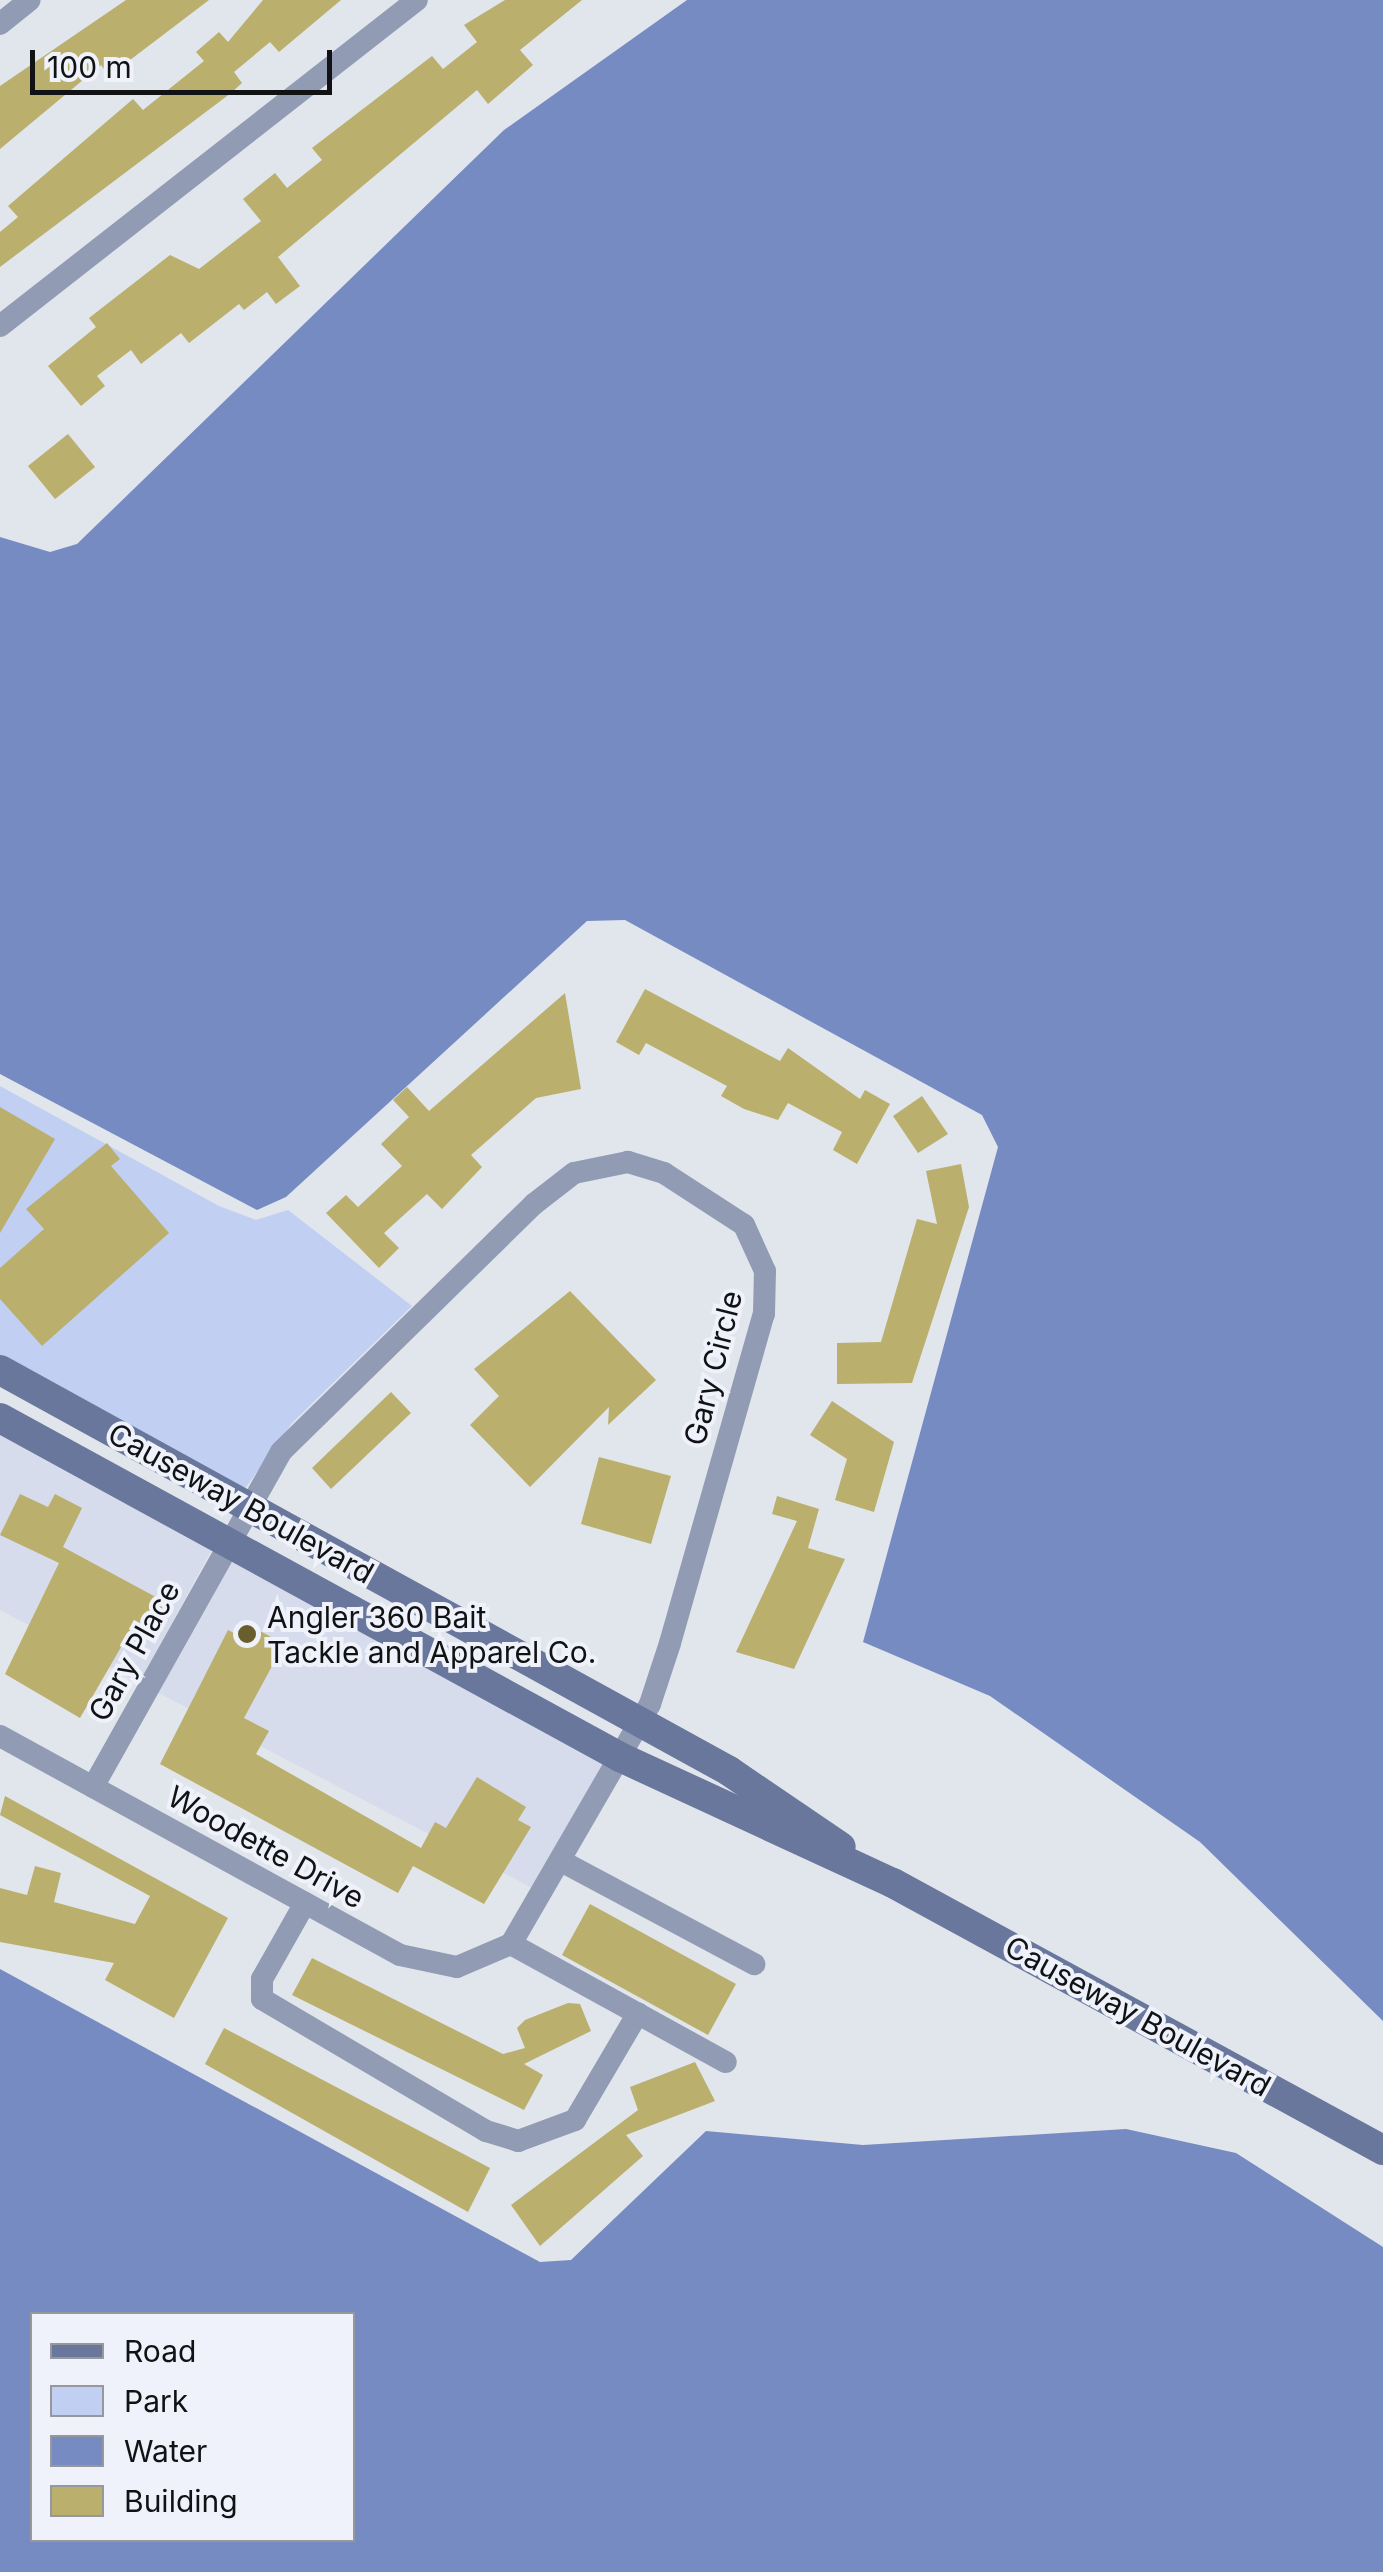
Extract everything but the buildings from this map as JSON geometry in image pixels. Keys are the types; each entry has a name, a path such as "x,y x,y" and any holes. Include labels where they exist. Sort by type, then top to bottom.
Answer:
{"street":[{"path":"0,24 30,0"},
{"path":"0,326 417,0"},
{"name":"Gary Circle","path":"226,1544 299,1430 553,1188 594,1166 628,1162 664,1174 744,1225 766,1290 640,1721 564,1862 511,1944"},
{"name":"Causeway Boulevard","path":"2,1374 640,1721 893,1883"},
{"name":"Causeway Boulevard","path":"0,1418 620,1757 893,1883 1383,2150"},
{"name":"Gary Place","path":"94,1787 226,1544"},
{"name":"Woodette Drive","path":"0,1736 305,1903 428,1965 457,1966 511,1944"},
{"path":"564,1862 754,1964"},
{"path":"305,1903 262,1979 262,1999 486,2131 518,2140 576,2120 638,2013"},
{"path":"511,1944 726,2062"}],"shaded area":[{"path":"0,1431 212,1549 139,1683 0,1610"},
{"path":"230,1559 606,1763 536,1890 157,1692"}],"green space":[{"path":"0,1086 219,1206 256,1220 288,1210 412,1306 292,1423 244,1490 0,1356"}],"water":[{"path":"687,0 1383,0 1383,2021 1200,1842 990,1696 863,1642 998,1147 982,1115 625,920 587,921 286,1197 257,1210 0,1074 0,537 50,552 77,544 504,130"},
{"path":"0,1969 540,2262 571,2260 706,2131 863,2145 1126,2129 1236,2153 1383,2247 1383,2572 0,2572"}],"place":[{"name":"Angler 360 Bait Tackle and Apparel Co.","path":"247,1634"}]}
